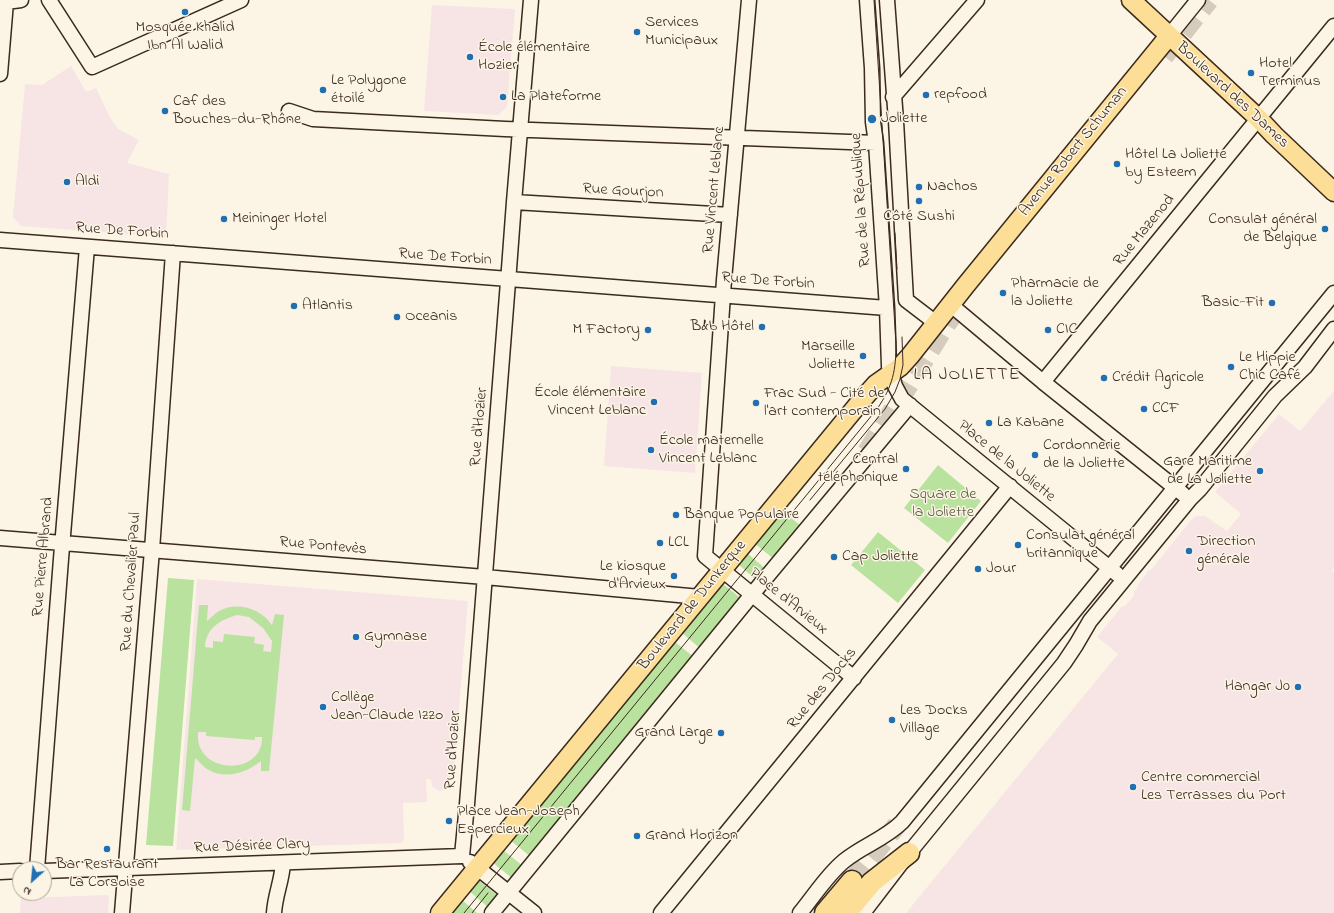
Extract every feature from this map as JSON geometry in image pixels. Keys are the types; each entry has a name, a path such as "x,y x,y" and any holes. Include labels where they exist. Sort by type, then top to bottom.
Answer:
{"highway":[{"path":"846,913 872,882 909,853"},
{"path":"825,913 852,881"}],"main road":[{"name":"Boulevard des Dames","path":"1131,0 1258,118 1334,192"},
{"name":"Avenue Robert Schuman","path":"951,305 1169,36"},
{"name":"Boulevard de Dunkerque","path":"440,913 872,388 906,362 951,305"}],"street":[{"path":"0,74 3,2 21,0"},
{"path":"49,0 92,67 241,0"},
{"name":"Rue d'Hozier","path":"462,856 531,0"},
{"name":"Rue Vincent Leblanc","path":"708,503 723,296 749,0"},
{"name":"Rue de la République","path":"867,0 872,68 873,122 876,143 887,308 889,366 891,374"},
{"path":"887,0 893,97 896,121 906,300 936,324"},
{"path":"893,97 977,0"},
{"name":"Avenue Robert Schuman","path":"1169,36 1198,0"},
{"name":"Rue Mazenod","path":"1043,382 1334,26"},
{"path":"289,111 313,119 876,143"},
{"name":"Rue Gourjon","path":"514,202 730,215"},
{"name":"Rue De Forbin","path":"0,240 710,296 887,308"},
{"name":"Rue Pierre Albrand","path":"38,861 87,247"},
{"name":"Rue du Chevalier Paul","path":"122,913 152,550 173,253"},
{"path":"800,913 842,863 856,852 893,831 902,822 1334,293"},
{"path":"951,305 1043,382 1190,499"},
{"path":"863,913 909,853 1064,663 1090,621 1123,579 1200,489 1275,396 1305,367 1334,329"},
{"name":"Place de la Joliette","path":"891,374 902,399 1123,579"},
{"path":"492,913 752,595 910,405"},
{"name":"Rue des Docks","path":"662,913 1010,486"},
{"name":"Place d'Arvieux","path":"708,503 705,556 854,678"},
{"name":"Rue Pontevès","path":"0,538 700,597"},
{"path":"462,856 534,913"},
{"name":"Rue Désirée Clary","path":"52,871 462,856"},
{"path":"274,913 275,898 282,878 283,863"},
{"path":"0,872 12,872"}],"shaded area":[{"name":"École élémentaire Hozier","path":"432,5 515,9 507,107 498,115 424,111"},
{"path":"71,66 86,92 96,88 111,119 118,129 139,140 127,163 169,174 166,237 21,226 13,217 25,84 42,85"},
{"name":"École élémentaire Vincent Leblanc","path":"611,366 702,373 695,473 604,466"},
{"path":"1334,391 1334,568 1332,571 1334,573 1334,913 906,913 1118,654 1097,637 1122,606 1125,606 1134,595 1134,592 1138,587 1137,586 1149,570 1150,571 1196,516 1205,516 1227,531 1241,514 1215,492 1279,414 1300,431"},
{"name":"Collège Jean-Claude Izzo","path":"197,579 468,601 453,781 450,781 446,789 440,791 432,787 431,779 426,779 427,802 403,803 404,840 402,843 176,850"},
{"path":"109,895 108,913 20,913 21,901 52,901 52,897"}],"green space":[{"name":"Square de la Joliette","path":"938,465 981,501 948,543 904,508"},
{"path":"782,510 802,527 775,560 754,543"},
{"path":"878,532 925,570 898,603 851,565"},
{"path":"746,552 767,570 756,580 738,564"},
{"path":"168,578 194,580 173,846 146,845"},
{"path":"722,583 743,600 702,650 681,632"},
{"path":"199,605 208,605 207,621 219,611 234,607 248,608 255,611 267,619 272,625 275,614 284,615 269,771 261,771 261,761 242,772 235,774 221,774 207,769 195,758 190,811 182,810","holes":["237,615 249,617 263,628 272,641 271,652 263,651 264,645 254,643 255,637 224,634 223,642 213,641 213,648 205,647 206,640 211,630 225,619","198,732 206,732 206,736 255,740 255,737 262,737 259,750 252,759 241,764 229,766 217,763 206,757 200,746"]},
{"path":"674,641 695,658 531,857 510,840"},
{"path":"503,850 523,866 513,879 492,862"},
{"path":"478,880 498,896 489,908 469,891"},
{"path":"462,900 477,913 451,913"}],"tunnel":[{"path":"1164,56 1209,0"},
{"path":"867,452 947,323 959,307"},
{"path":"852,881 897,825"}],"tram line":[{"path":"464,913 877,409 887,393 894,370 896,343 874,0"},
{"path":"895,233 897,269"},
{"path":"810,500 885,409 895,392 903,365 902,337"},
{"path":"472,913 488,893"}],"place":[{"name":"Mosquée Khalid Ibn Al Walid","path":"185,12"},
{"name":"Services Municipaux","path":"637,32"},
{"name":"École élémentaire Hozier","path":"470,57"},
{"name":"Hotel Terminus","path":"1251,73"},
{"name":"Le Polygone étoilé","path":"323,90"},
{"name":"repfood","path":"926,95"},
{"name":"La Plateforme","path":"503,97"},
{"name":"Caf des Bouches-du-Rhône","path":"165,111"},
{"name":"Joliette","path":"872,119"},
{"name":"Hôtel La Joliette by Esteem","path":"1117,164"},
{"name":"Aldi","path":"67,182"},
{"name":"Nachos","path":"919,187"},
{"name":"Côté Sushi","path":"919,201"},
{"name":"Meininger Hotel","path":"224,219"},
{"name":"Consulat général de Belgique","path":"1325,229"},
{"name":"Pharmacie de la Joliette","path":"1003,293"},
{"name":"Basic-Fit","path":"1272,303"},
{"name":"Atlantis","path":"294,306"},
{"name":"Oceanis","path":"397,317"},
{"name":"B&b Hôtel","path":"762,327"},
{"name":"M Factory","path":"648,330"},
{"name":"CIC","path":"1048,330"},
{"name":"Marseille Joliette","path":"863,356"},
{"name":"Le Hippie Chic Café","path":"1231,367"},
{"name":"Crédit Agricole","path":"1104,378"},
{"name":"École élémentaire Vincent Leblanc","path":"654,402"},
{"name":"Frac Sud - Cité de l'art contemporain","path":"756,403"},
{"name":"CCF","path":"1144,409"},
{"name":"La Kabane","path":"989,423"},
{"name":"École maternelle Vincent Leblanc","path":"651,450"},
{"name":"Cordonnerie de la Joliette","path":"1035,455"},
{"name":"Central téléphonique","path":"906,469"},
{"name":"Gare Maritime de La Joliette","path":"1260,471"},
{"name":"Banque Populaire","path":"676,515"},
{"name":"LCL","path":"660,543"},
{"name":"Consulat général britannique","path":"1018,545"},
{"name":"Direction générale","path":"1189,551"},
{"name":"Cap Joliette","path":"834,557"},
{"name":"Jour","path":"978,569"},
{"name":"Le kiosque d'Arvieux","path":"674,576"},
{"name":"Gymnase","path":"356,637"},
{"name":"Hangar J0","path":"1298,687"},
{"name":"Collège Jean-Claude Izzo","path":"323,707"},
{"name":"Les Docks Village","path":"892,720"},
{"name":"Grand Large","path":"721,733"},
{"name":"Centre commercial Les Terrasses du Port","path":"1133,787"},
{"name":"Place Jean-Joseph Espercieux","path":"449,821"},
{"name":"Grand Horizon","path":"637,836"},
{"name":"Bar Restaurant La Corsoise","path":"107,849"}],"district":[{"name":"LA JOLIETTE","path":"967,376"}]}
